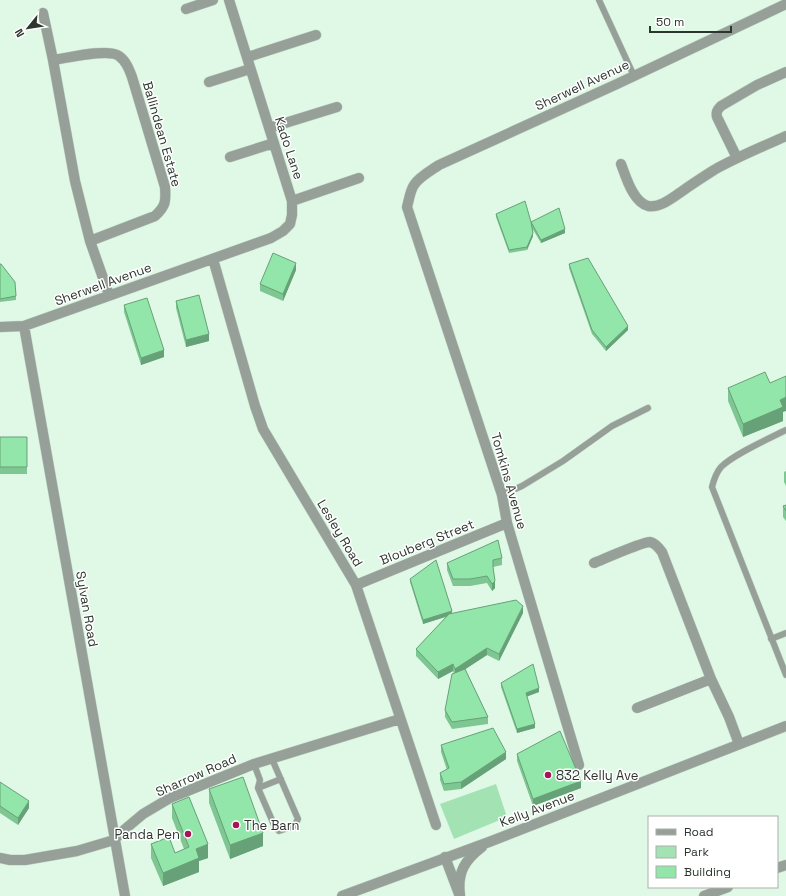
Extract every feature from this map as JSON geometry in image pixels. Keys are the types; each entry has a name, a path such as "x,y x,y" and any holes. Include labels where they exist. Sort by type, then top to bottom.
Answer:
{"street":[{"path":"186,9 213,0"},
{"name":"Kado Lane","path":"213,259 271,238 283,231 290,224 292,215 292,201 229,0"},
{"name":"Sherwell Avenue","path":"407,207 414,185 439,165 634,76 786,4"},
{"path":"44,13 75,181 90,241 109,295"},
{"path":"248,57 316,35"},
{"name":"Ballindean Estate","path":"53,60 103,52 112,53 119,56 126,62 132,77 165,187 166,199 162,209 155,216 90,241"},
{"path":"209,82 250,69"},
{"path":"737,158 716,112 721,106 757,85 786,72"},
{"path":"270,128 337,107"},
{"path":"621,164 632,192 640,201 648,206 654,206 663,204 701,178 737,158 786,136"},
{"path":"230,157 274,143"},
{"path":"292,201 360,178"},
{"name":"Tomkins Avenue","path":"407,207 502,495 507,523 579,765"},
{"name":"Sherwell Avenue","path":"0,327 24,326 213,259"},
{"name":"Lesley Road","path":"213,259 255,406 263,428 356,584 436,825"},
{"name":"Sylvan Road","path":"24,326 125,896"},
{"name":"Blouberg Street","path":"356,584 507,523"},
{"path":"594,564 640,544 650,542 656,545 662,552 711,680 729,717 739,744"},
{"path":"637,708 711,680"},
{"name":"Sharrow Road","path":"0,858 25,860 77,851 114,840 143,814 170,798 254,764 400,719"},
{"name":"Kelly Avenue","path":"342,896 489,842 786,726"},
{"path":"460,895 458,883 466,862 474,853 489,842"},
{"path":"445,857 460,895"},
{"path":"704,896 725,888"}],"lane":[{"path":"599,0 634,76"},
{"path":"502,495 522,486 563,461 612,426 648,408"},
{"path":"786,430 734,458 722,467 717,473 712,487 786,675"},
{"path":"771,639 786,633"},
{"path":"254,764 260,780 258,788 277,830 279,831 294,826 298,819 272,759"},
{"path":"258,788 279,776"}],"green space":[{"path":"496,784 507,817 454,839 440,804"}],"building":[{"path":"525,201 533,233 527,247 509,250 496,214"},
{"path":"559,208 565,229 541,240 531,222"},
{"path":"273,253 296,263 283,294 260,284"},
{"path":"588,258 628,326 606,347 592,330 569,264"},
{"path":"0,264 15,282 16,296 0,299"},
{"path":"199,295 209,334 186,340 176,301"},
{"path":"147,298 164,350 141,358 124,305"},
{"path":"765,372 770,383 786,376 786,397 780,400 783,407 743,424 728,388"},
{"path":"0,437 27,437 27,467 0,467"},
{"path":"498,540 502,558 493,560 495,581 492,584 487,576 470,579 453,579 447,563"},
{"path":"436,560 452,611 423,620 410,579"},
{"path":"516,600 523,606 499,654 487,648 455,669 453,664 438,672 416,649 449,614"},
{"path":"533,664 539,688 526,693 535,724 517,729 501,683"},
{"path":"465,669 488,717 452,722 445,710 452,674"},
{"path":"493,728 506,752 461,782 444,784 440,773 449,768 441,745"},
{"name":"832 Kelly Ave","path":"560,731 581,781 533,799 517,754"},
{"name":"The Barn","path":"243,777 263,833 230,845 209,789"},
{"path":"0,782 29,801 18,818 0,806"},
{"path":"189,797 208,844 196,849 199,858 163,873 151,844 169,837 175,853 189,847 172,804"}],"place":[{"name":"832 Kelly Ave","path":"548,775"},
{"name":"The Barn","path":"236,825"},
{"name":"Panda Pen","path":"188,834"}]}
